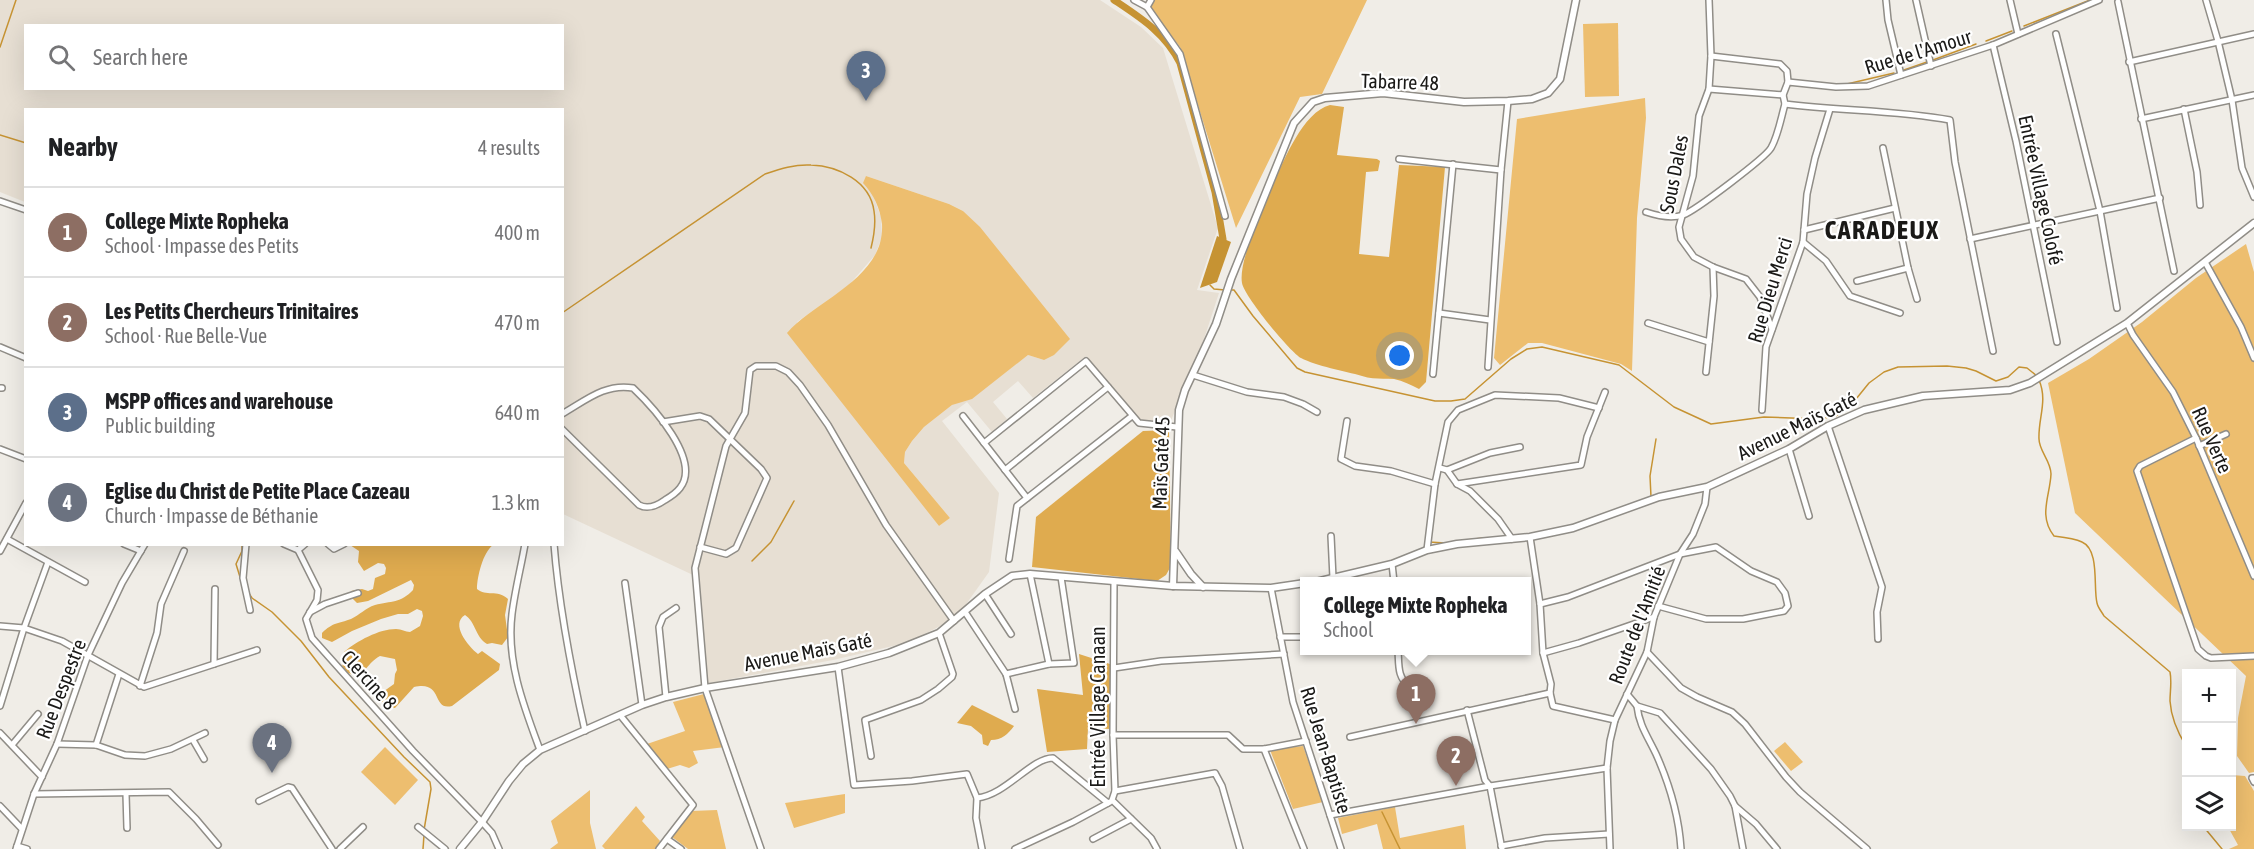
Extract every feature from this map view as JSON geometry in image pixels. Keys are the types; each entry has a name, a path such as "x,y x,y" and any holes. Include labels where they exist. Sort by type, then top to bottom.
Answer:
{"street":[{"path":"1134,0 1147,7 1180,54 1225,216"},
{"path":"1147,7 1151,0"},
{"name":"Tabarre 48","path":"1231,279 1294,123 1313,102 1325,98 1383,93 1464,102 1508,101 1532,99 1548,93 1560,79 1576,0"},
{"name":"Sous Dales","path":"1710,0 1709,89 1699,116 1693,176 1679,227 1681,238 1694,256 1713,267 1746,279 1760,297 1772,329"},
{"path":"1886,0 1888,20 1901,75"},
{"path":"1916,0 1931,66"},
{"path":"2010,0 2018,34"},
{"name":"Rue de l'Amour","path":"1788,82 1836,87 1868,86 1993,45 2099,0"},
{"path":"2206,0 2232,100 2242,168 2254,197"},
{"path":"2118,2 2174,271"},
{"path":"2056,33 2100,211 2117,308"},
{"path":"2129,62 2254,34"},
{"name":"Entrée Village Colofé","path":"1993,45 2016,141 2057,342"},
{"path":"1646,212 1661,217 1682,216 1698,207 1762,158 1772,147 1785,104 1783,95 1788,82 1787,71 1780,64 1711,56"},
{"path":"1709,89 1783,95"},
{"path":"2141,119 2254,95"},
{"path":"1488,367 1501,170 1508,101"},
{"path":"1785,104 1830,110 1928,116 1950,120 1955,162 1993,351"},
{"path":"2184,109 2197,172 2200,205"},
{"name":"Rue Dieu Merci","path":"1762,410 1766,347 1803,242 1811,176 1830,110"},
{"path":"1883,148 1908,268 1917,299"},
{"path":"1399,159 1501,170"},
{"path":"1433,374 1453,164"},
{"path":"1970,239 2160,198"},
{"path":"0,201 24,209"},
{"path":"1804,230 1895,208"},
{"name":"Avenue Maïs Gaté","path":"1337,577 1392,564 1427,550 1457,544 1530,537 1573,528 1659,497 1707,487 1789,449 1828,426 1864,410 1923,396 2010,390 2039,378 2127,323 2254,223"},
{"path":"1803,242 1826,261 1850,296 1900,313"},
{"path":"2205,262 2241,327 2254,358"},
{"path":"1707,372 1714,297 1713,267"},
{"path":"1857,281 1908,268"},
{"name":"Maïs Gaté 45","path":"1173,586 1179,410 1216,324 1231,279"},
{"path":"1439,313 1491,320"},
{"path":"1648,323 1709,342"},
{"name":"Rue Verte","path":"2127,323 2173,392 2196,438 2254,576"},
{"path":"0,347 24,357"},
{"path":"984,443 1086,361 1139,423 1177,427"},
{"path":"761,849 705,688 695,568 729,438 745,412 750,370 756,366 768,364 782,368 800,386 828,425 886,525 954,621"},
{"path":"1193,375 1247,392 1284,397 1317,412"},
{"path":"564,413 602,390 614,387 634,389 663,422 683,456 686,466 681,488 664,501 651,507 639,505 564,431"},
{"path":"1005,470 1108,387"},
{"path":"1457,484 1581,465 1587,437 1605,392"},
{"path":"1427,550 1435,484 1448,422 1458,410 1495,395 1560,398 1599,408"},
{"path":"963,416 1027,498"},
{"path":"1009,559 1017,506 1132,416"},
{"path":"663,422 704,417 765,474 766,482 736,548 726,554 700,547"},
{"path":"1347,421 1341,459 1355,466 1391,471 1435,484"},
{"path":"1828,426 1882,587 1877,612 1878,639"},
{"path":"2199,446 2226,434"},
{"path":"2196,438 2140,466 2137,471 2198,649 2211,658 2254,656"},
{"path":"1440,468 1447,470 1490,453 1520,447"},
{"path":"0,449 24,458"},
{"path":"1789,449 1809,516"},
{"path":"1447,470 1457,484 1470,491 1498,519 1512,539"},
{"name":"Route de l'Amitié","path":"1610,849 1607,768 1615,720 1647,652 1658,606 1680,554 1693,534 1705,504 1707,487"},
{"path":"0,551 24,507"},
{"path":"1330,536 1333,577"},
{"path":"1530,537 1540,604 1543,653 1551,684 1550,693 1553,706 1615,720"},
{"path":"7,538 85,582"},
{"path":"129,546 141,551"},
{"name":"Rue Despestre","path":"17,848 34,794 57,744 88,655 122,583 144,546"},
{"path":"246,546 243,578 250,610"},
{"path":"289,546 298,550 318,590 317,600 308,613"},
{"path":"298,550 303,546"},
{"path":"525,546 511,615 513,661 523,702 540,750"},
{"path":"554,546 565,642 585,731"},
{"path":"1540,604 1568,597 1680,554 1716,547 1751,571 1777,582 1785,593 1788,606 1784,611 1743,619 1706,619 1658,606"},
{"path":"140,686 157,633 161,604 184,550"},
{"path":"1175,551 1203,587"},
{"path":"0,706 24,628 48,562"},
{"path":"1392,564 1393,577"},
{"path":"1030,574 1049,664"},
{"name":"Avenue Maïs Gaté","path":"460,849 482,822 509,780 540,750 642,705 666,697 705,688 838,667 889,653 939,633 985,594 1012,576 1030,574 1114,583 1203,587 1271,588 1300,584"},
{"path":"1006,674 1049,664 1071,664 1075,661 1061,577"},
{"path":"625,583 642,705"},
{"name":"Entrée Village Canaan","path":"1114,583 1115,791 1110,801 1151,838 1157,849"},
{"name":"Rue Jean-Baptiste","path":"1271,588 1293,702 1341,849"},
{"path":"214,664 215,589"},
{"path":"308,613 325,604 358,593"},
{"path":"985,594 1011,634"},
{"path":"666,697 659,627 663,617 676,608"},
{"path":"965,612 1006,674 1016,709"},
{"name":"Clercine 8","path":"308,613 306,619 312,638 413,751 492,833 499,849"},
{"path":"1543,653 1654,617"},
{"path":"0,626 24,628 62,641 140,686 150,687 257,650"},
{"path":"871,756 865,720 921,700 952,677 953,674 939,633"},
{"path":"1280,637 1300,637"},
{"path":"1647,652 1681,688 1732,712 1745,724 1800,792 1867,849"},
{"path":"1114,668 1161,661 1284,654"},
{"path":"1398,655 1400,677 1410,687 1416,685"},
{"path":"838,667 854,785 968,774 977,798 976,818 982,849"},
{"path":"96,745 119,674"},
{"path":"1350,738 1550,693"},
{"path":"1627,694 1637,706 1644,734 1656,754 1671,796 1681,849"},
{"path":"1637,706 1660,713 1711,769 1735,806 1743,849"},
{"path":"1467,710 1485,780 1491,786 1501,847 1545,838 1610,834"},
{"path":"12,745 38,714"},
{"path":"620,715 693,805 659,849"},
{"path":"0,732 42,777"},
{"path":"57,744 96,745 125,755 145,756 171,749 205,733"},
{"path":"1113,735 1228,735 1243,749 1264,749 1306,741"},
{"path":"193,740 204,759"},
{"path":"1264,749 1304,849"},
{"path":"977,798 984,798 1011,784 1045,758 1053,758 1110,801 1073,822 1015,849"},
{"path":"1330,815 1607,768"},
{"path":"1115,791 1215,773 1222,786 1240,849"},
{"path":"259,801 288,787 292,788 332,849"},
{"path":"34,794 169,792 218,845"},
{"path":"126,794 127,828"},
{"path":"0,806 22,829"},
{"path":"1735,806 1756,824 1777,849"},
{"path":"1093,839 1131,819"},
{"path":"418,826 445,849"},
{"path":"340,849 363,827"},
{"path":"667,839 681,849"},
{"path":"17,848 27,849"}],"shaded area":[{"path":"0,0 1100,0 1141,27 1163,48 1218,228 1197,290 1219,293 1203,342 1170,423 1143,423 1086,356 1033,398 1018,381 993,402 1007,419 992,432 967,402 942,421 999,493 989,572 957,617 910,642 833,660 704,684 693,575 564,514 564,108 24,108 24,202 0,192","holes":["866,176 949,204 963,211 1044,360 1028,355 988,385 952,405 924,427 905,452 904,463 950,518 939,526 797,322 849,285 875,255 882,237 881,217"]},
{"path":"1155,0 1367,0 1322,94 1300,97 1236,228 1180,47 1150,8"},
{"path":"1618,23 1619,96 1585,97 1583,24"},
{"path":"1645,98 1646,118 1637,218 1632,371 1621,364 1542,343 1528,343 1500,365 1494,358 1517,119"},
{"path":"1330,105 1344,107 1337,155 1380,161 1378,171 1366,172 1359,254 1389,257 1399,165 1445,167 1426,382 1419,389 1394,379 1366,377 1301,358 1287,346 1268,323 1242,283 1244,261 1253,234 1289,150 1311,117 1320,109"},
{"path":"866,176 949,204 963,211 980,227 1070,339 1054,355 1044,360 1028,355 972,399 952,405 924,427 912,441 905,452 904,463 950,518 939,526 787,333 847,286 873,259 880,243 882,224 876,202 863,183"},
{"path":"1217,236 1231,242 1217,282 1200,288"},
{"path":"2246,244 2254,272 2254,772 2249,773 2237,756 2238,718 2246,676 2075,513 2048,383 2089,359 2142,322 2196,278"},
{"path":"1169,430 1171,566 1166,575 1157,581 1032,567 1036,517 1143,431"},
{"path":"352,546 492,546 481,565 477,589 484,593 500,594 508,599 505,615 508,637 502,645 487,644 480,638 465,615 459,624 462,635 470,646 478,654 482,651 500,664 499,670 452,706 441,704 434,691 423,686 414,687 395,708 385,707 379,699 380,694 394,684 397,670 395,659 380,656 363,672 355,675 342,669 344,652 376,633 396,629 410,632 420,626 423,616 422,611 417,609 408,614 398,614 381,619 332,642 322,638 322,633 333,625 351,619 371,606 400,599 413,590 414,585 411,580 368,601 357,603 350,596 351,591 373,589 375,578 385,574 386,568 384,564 378,563 364,571 358,562 359,551"},
{"path":"1079,654 1110,664 1111,729 1088,728 1087,749 1047,752 1037,689 1083,695"},
{"path":"704,694 725,747 693,751 698,763 689,768 680,765 667,769 647,744 685,731 673,702"},
{"path":"972,705 1014,726 1004,736 991,740 988,746 983,744 982,735 971,726 957,723"},
{"path":"1785,742 1803,762 1791,771 1774,751"},
{"path":"1303,746 1323,802 1293,809 1270,750"},
{"path":"385,747 418,780 395,805 361,772"},
{"path":"2236,775 2245,776 2254,791 2254,849 2229,849 2238,845 2230,831 2236,831"},
{"path":"590,790 590,823 596,849 550,849 558,843 551,821"},
{"path":"845,794 845,813 794,828 785,803"},
{"path":"636,806 645,817 642,821 660,841 655,849 605,849 602,846"},
{"path":"1395,807 1400,838 1464,825 1466,849 1383,849 1377,824 1342,834 1338,818"},
{"path":"717,810 726,849 688,849 672,837 691,811"}],"waterway":[{"path":"0,47 16,0"},
{"path":"1114,0 1160,35 1180,63 1215,192 1223,239"},
{"path":"2024,26 2090,0"},
{"path":"1986,41 2012,31"},
{"path":"1933,60 1976,44"},
{"path":"1904,70 1927,62"},
{"path":"1847,84 1894,73"},
{"path":"0,135 24,142"},
{"path":"564,312 765,174 788,167 805,165 832,168 851,177 859,184 866,191 874,211 871,248"},
{"path":"1210,285 1214,289 1225,290"},
{"path":"1230,290 1234,290 1297,368 1305,372 1435,401 1465,399 1511,359 1527,349 1542,347 1619,365 1674,407 1711,424 1764,417 1818,419 1836,416 1852,404 1869,383 1884,372 1898,367 1966,368 1996,381 2008,377 2019,367 2027,368 2037,376"},
{"path":"2039,380 2043,395 2040,443 2051,474 2046,506 2049,528 2054,536 2076,540 2088,546 2094,561 2097,603 2104,616 2170,672 2172,713 2182,738"},
{"path":"1651,497 1650,476 1656,439"},
{"path":"752,561 771,542 794,501"},
{"path":"1467,540 1483,538"},
{"path":"1429,542 1445,543"},
{"path":"240,577 236,564 242,546"},
{"path":"248,592 301,641 329,677 430,782 431,789 424,830"},
{"path":"1382,812 1400,849"},
{"path":"2207,831 2222,849"},
{"path":"423,849 424,835"}],"place":[{"name":"MSPP offices and warehouse","path":"866,101"},
{"name":"College Mixte Ropheka","path":"1416,724"},
{"name":"Eglise du Christ de Petite Place Cazeau","path":"272,773"},
{"name":"Les Petits Chercheurs Trinitaires","path":"1456,786"}],"district":[{"name":"CARADEUX","path":"1882,230"}]}
